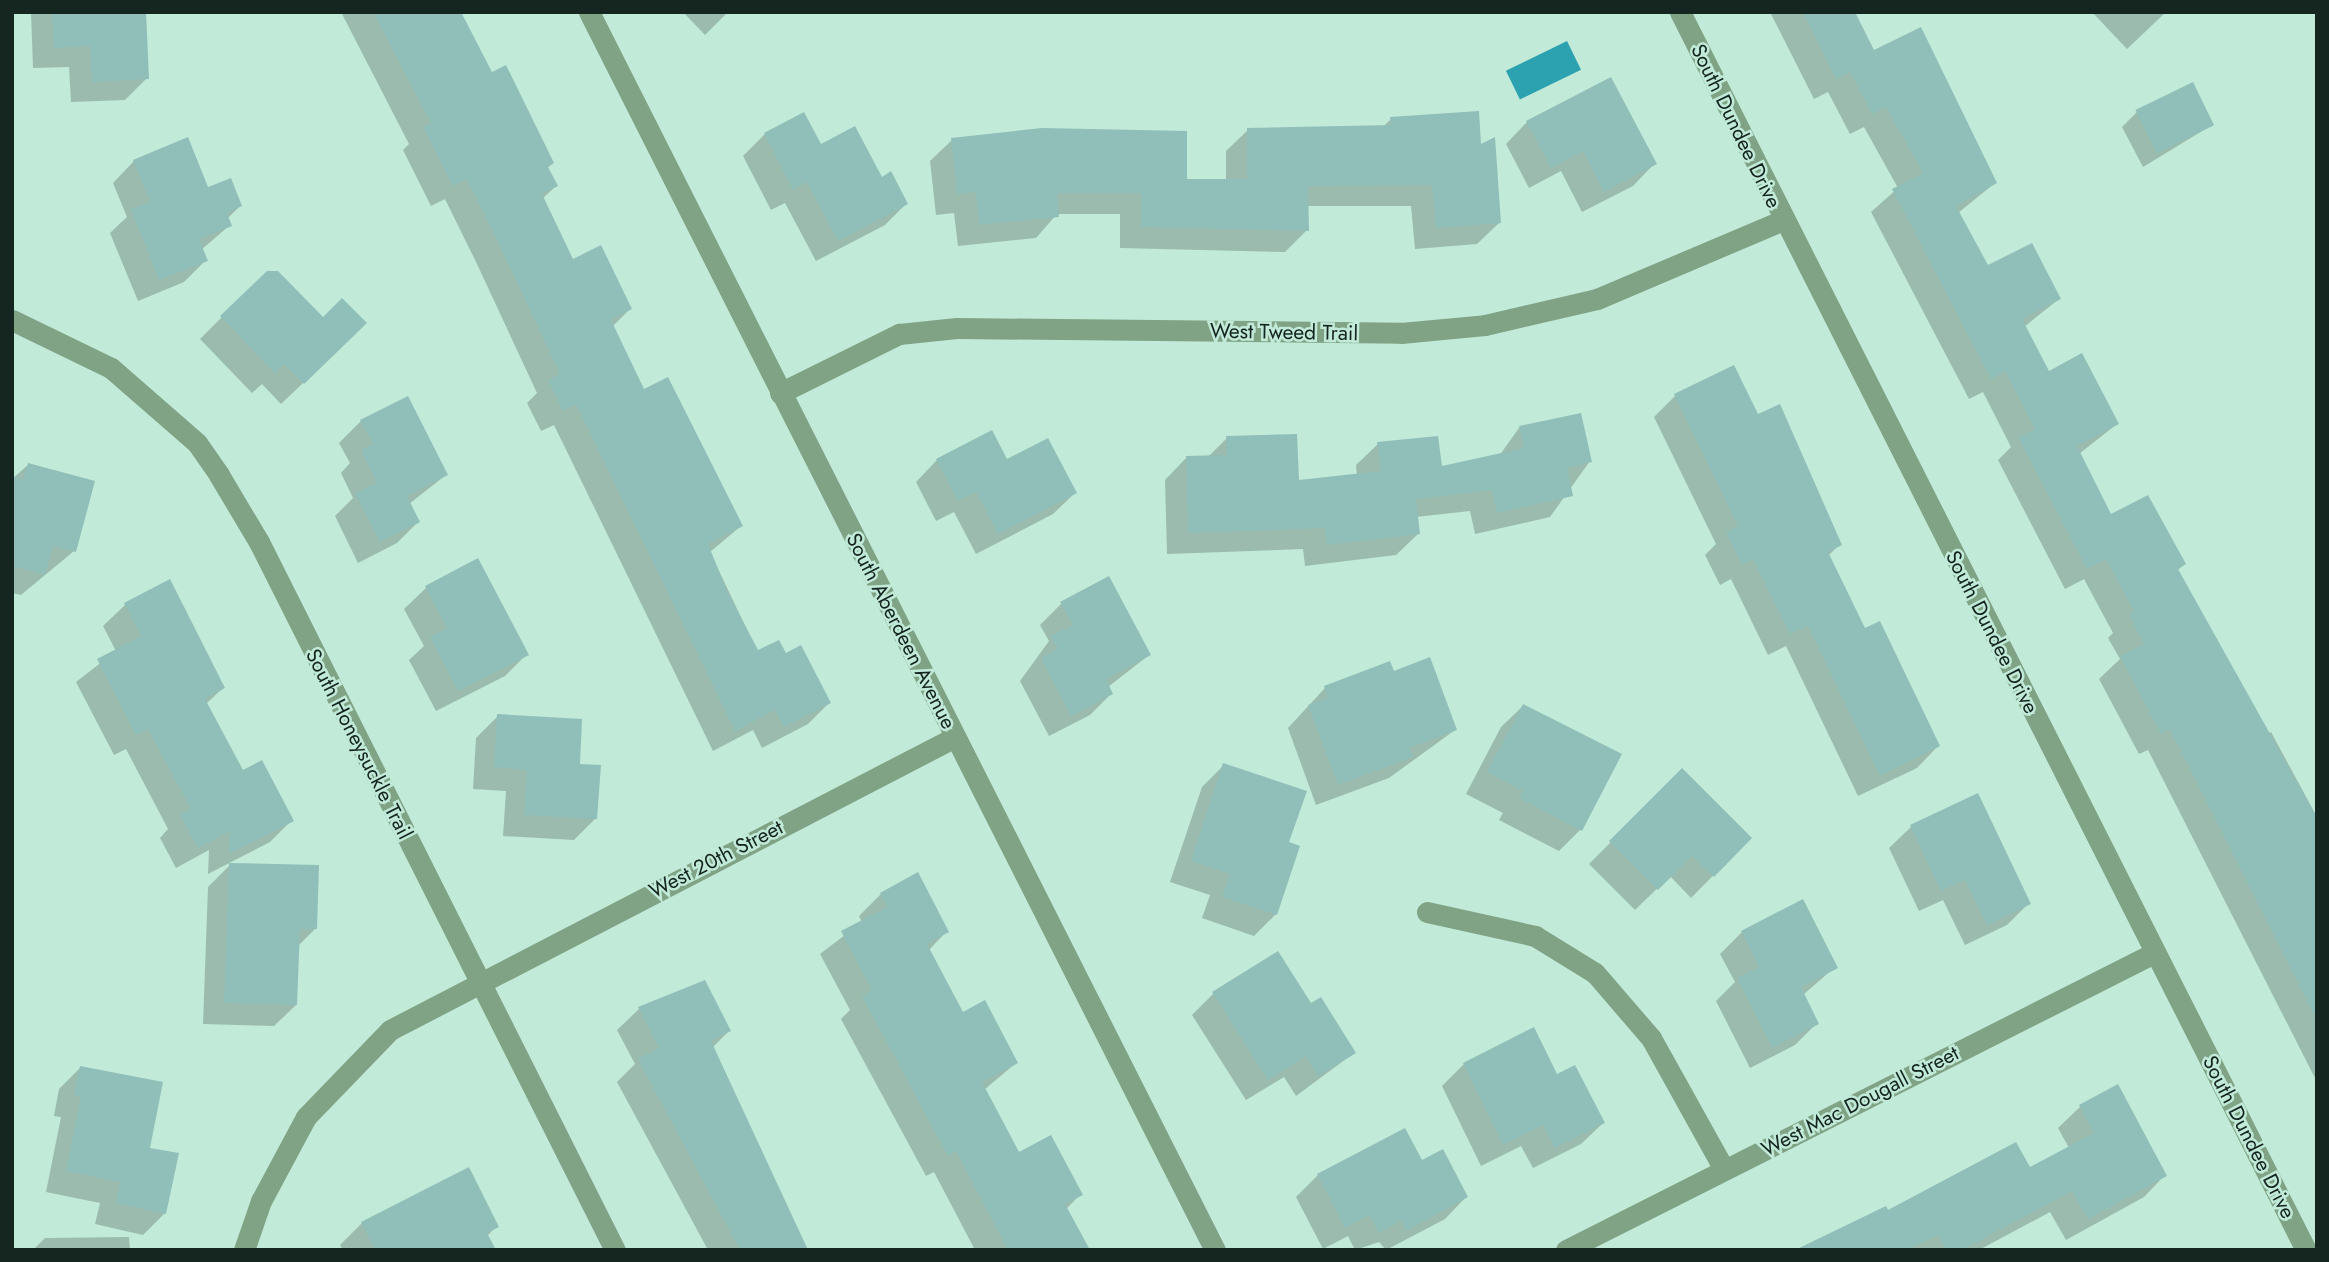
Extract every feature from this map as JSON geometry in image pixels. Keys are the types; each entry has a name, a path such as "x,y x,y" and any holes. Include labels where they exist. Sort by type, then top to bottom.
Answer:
{"street":[{"name":"South Aberdeen Avenue","path":"589,12 1215,1250"},
{"name":"South Dundee Drive","path":"1680,12 2306,1250"},
{"name":"West Tweed Trail","path":"780,393 899,334 946,330 1401,333 1485,325 1597,299 1783,220"},
{"name":"South Honeysuckle Trail","path":"12,320 111,368 197,443 259,542 615,1250"},
{"name":"West 20th Street","path":"244,1250 290,1143 325,1093 390,1030 955,737"},
{"path":"1427,912 1535,936 1595,973 1651,1038 1724,1169"},
{"name":"West Mac Dougall Street","path":"1566,1250 2154,954"}],"water":[{"path":"1567,41 1581,70 1520,100 1506,71"}],"building":[{"path":"52,12 146,12 149,79 92,82 90,46 54,48"},
{"path":"373,12 461,12 492,72 506,65 554,163 548,167 558,186 542,194 573,259 601,245 632,309 611,320 644,389 668,377 743,526 708,544 727,591 758,650 779,640 786,653 801,645 831,703 784,727 775,710 735,731 576,404 563,411 548,380 560,374 498,242 467,179 453,186 423,127 431,123"},
{"path":"1803,12 1855,12 1874,50 1921,27 1997,183 1956,206 1988,265 2032,243 2061,299 2022,319 2049,371 2082,353 2119,424 2077,446 2111,514 2148,495 2186,564 2178,569 2317,818 2317,1021 2170,729 2161,734 2120,656 2144,644 2129,615 2134,611 2106,559 2087,569 2018,437 2035,429 2005,371 1991,379 1892,189 1923,173 1886,107 1872,114 1850,72 1836,79"},
{"path":"1611,77 1657,164 1604,192 1583,151 1551,168 1526,121"},
{"path":"2193,82 2214,125 2157,153 2135,110"},
{"path":"1479,111 1481,144 1495,137 1501,223 1436,228 1432,185 1308,186 1309,231 1141,227 1141,193 1057,193 1059,217 979,225 976,192 957,194 951,138 1042,128 1187,131 1187,179 1247,179 1247,128 1391,125 1390,117"},
{"path":"804,112 821,144 855,126 882,177 891,171 908,204 838,241 807,182 793,190 764,133"},
{"path":"188,137 208,187 231,178 242,206 227,213 232,226 199,239 208,261 159,280 131,209 150,202 133,160"},
{"path":"267,271 278,271 323,317 342,298 367,323 304,384 284,364 275,373 220,316"},
{"path":"1734,365 1758,414 1780,404 1842,545 1828,552 1865,628 1880,621 1940,746 1880,776 1808,626 1790,634 1753,559 1742,565 1726,532 1738,526 1674,394"},
{"path":"408,396 448,475 407,496 420,522 380,542 355,493 377,483 361,450 373,444 360,420"},
{"path":"1581,413 1592,462 1567,468 1573,496 1497,513 1492,490 1416,499 1420,534 1327,545 1325,528 1188,533 1186,456 1227,455 1226,436 1297,434 1299,480 1381,471 1377,442 1438,436 1442,466 1524,448 1519,426"},
{"path":"992,430 1007,459 1048,438 1077,493 998,534 976,492 958,501 936,459"},
{"path":"28,463 95,481 76,552 53,546 45,575 12,566 12,477 23,480"},
{"path":"478,558 529,655 458,691 430,637 447,628 425,586"},
{"path":"1109,576 1151,655 1106,679 1113,694 1071,716 1041,658 1058,648 1051,636 1073,625 1060,602"},
{"path":"170,579 225,688 205,699 243,770 262,760 294,821 229,854 230,831 198,848 180,815 191,809 148,729 136,735 97,659 141,636 124,603"},
{"path":"1430,657 1457,730 1409,748 1413,757 1338,785 1308,705 1328,698 1324,686 1390,661 1394,671"},
{"path":"1523,704 1622,754 1582,831 1519,798 1523,791 1487,772"},
{"path":"497,714 582,719 580,764 601,765 597,819 524,815 527,770 494,767"},
{"path":"1223,763 1307,791 1289,842 1300,846 1277,915 1222,897 1230,874 1191,861"},
{"path":"1682,768 1752,838 1714,877 1692,856 1658,890 1609,841"},
{"path":"1978,793 2031,904 1987,925 1965,880 1941,891 1910,825"},
{"path":"229,863 319,865 317,929 300,929 297,1005 224,1003"},
{"path":"918,872 949,932 927,944 963,1012 985,1000 1018,1063 982,1082 1019,1152 1051,1135 1083,1195 1065,1204 1090,1250 1008,1250 956,1151 948,1156 862,996 872,990 841,931 887,907 880,893"},
{"path":"1803,899 1838,968 1801,987 1819,1024 1772,1048 1737,978 1759,967 1741,931"},
{"path":"1278,951 1311,1003 1321,997 1356,1053 1318,1076 1306,1056 1268,1080 1212,992"},
{"path":"705,980 731,1031 711,1041 808,1250 740,1250 638,1059 659,1048 638,1007"},
{"path":"1534,1027 1557,1074 1575,1065 1605,1123 1555,1148 1543,1125 1503,1145 1463,1063"},
{"path":"80,1066 163,1082 150,1148 179,1153 166,1214 116,1203 120,1182 66,1171 81,1096 74,1095"},
{"path":"2118,1084 2167,1176 2088,1219 2072,1191 1962,1250 1946,1250 1938,1235 1906,1250 1795,1250 1886,1206 1888,1210 2016,1142 2030,1167 2094,1133 2079,1105"},
{"path":"1405,1128 1422,1160 1443,1149 1468,1197 1406,1231 1401,1221 1379,1233 1369,1215 1345,1228 1317,1174"},
{"path":"469,1167 499,1227 487,1233 496,1250 375,1250 361,1222"}]}
